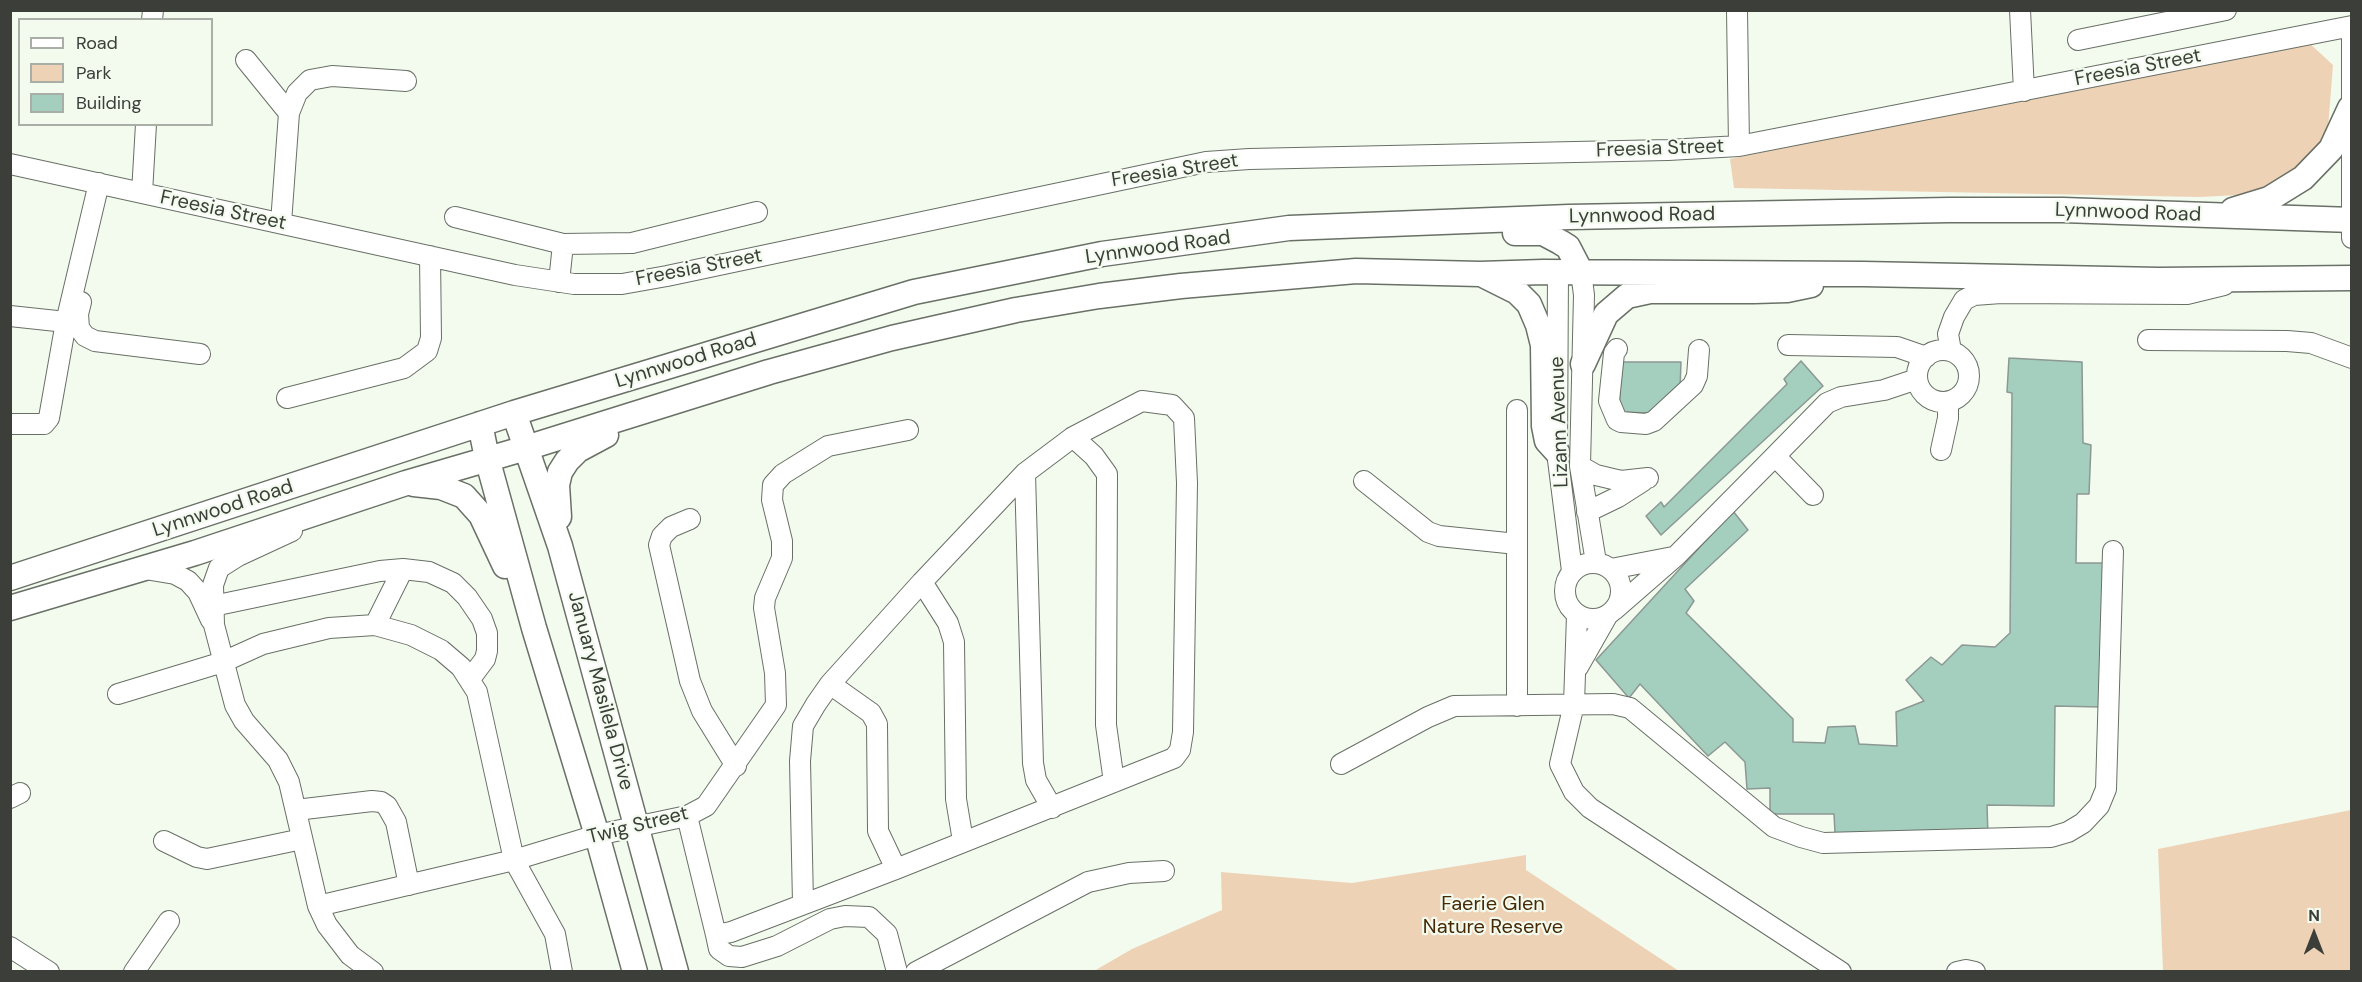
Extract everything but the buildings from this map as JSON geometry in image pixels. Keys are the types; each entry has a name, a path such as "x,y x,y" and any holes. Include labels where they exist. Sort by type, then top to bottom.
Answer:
{"main road":[{"path":"2213,216 2269,199 2303,178 2331,149 2350,108"},
{"name":"Lynnwood Road","path":"10,578 514,412 914,292 1102,254 1289,228 1569,216 2063,210 2213,216 2351,226"},
{"path":"1560,242 1568,229 1578,221 1626,217"},
{"path":"1171,246 1508,232 1543,233 1560,242 1569,272"},
{"name":"Lynnwood Road","path":"10,608 769,372 892,338 1016,310 1099,296 1181,286 1356,271 1480,274 1569,272 1863,274 2159,280 2352,278"},
{"path":"1480,274 1517,292 1528,304 1538,325 1542,345 1544,426 1547,441 1557,452"},
{"path":"1583,364 1606,314 1627,296 1650,291 1787,290 1863,274"},
{"path":"560,546 557,485 560,472 567,461 578,450 604,435 684,399"},
{"name":"January Masilela Drive","path":"514,412 560,546 676,972"},
{"name":"January Masilela Drive","path":"480,424 487,458 534,628 597,835 635,972"},
{"path":"406,483 441,487 464,496 481,515 534,628"}],"street":[{"path":"1737,10 1739,146"},
{"path":"2020,10 2024,91"},
{"path":"2078,40 2226,10"},
{"path":"2351,10 2351,226"},
{"name":"Freesia Street","path":"10,164 559,282 622,284 1206,162 1249,159 1609,152 1739,146 2352,26"},
{"path":"246,60 289,113"},
{"path":"281,224 289,113 297,93 310,80 332,76 406,81"},
{"path":"142,193 146,126"},
{"path":"10,424 41,424 47,421 66,322 104,184"},
{"path":"104,184 78,314 79,328 85,336 95,341 201,354"},
{"path":"455,218 563,244 632,243 757,212"},
{"path":"559,282 563,244"},
{"path":"286,398 404,368 427,351 431,338 430,256"},
{"name":"Lizann Avenue","path":"1569,272 1584,295 1580,466 1587,512 1604,566"},
{"name":"Lizann Avenue","path":"1569,272 1557,452 1572,571"},
{"path":"1951,351 1948,334 1954,317 1964,300 1974,295 2001,293 2187,294 2250,278"},
{"path":"10,316 66,322"},
{"path":"2148,340 2311,343 2352,358"},
{"path":"1788,345 1898,347 1926,357"},
{"path":"1617,349 1614,353 1609,401 1617,420 1646,424 1654,421 1693,385 1697,376 1699,350"},
{"path":"1935,351 1951,351 1963,359 1969,371 1966,390 1959,397 1948,402 1929,398 1923,392 1917,379 1917,371 1926,357 1935,351"},
{"path":"1676,556 1604,566 1587,563 1572,571 1566,579 1565,599 1577,615 1587,619 1597,619 1610,613 1676,556 1827,403 1841,397 1884,390 1917,379"},
{"path":"716,935 731,932 896,869 1174,758 1180,750 1183,732 1187,483 1184,418 1172,405 1142,401 1073,437 1025,473 830,684 803,726 800,761 803,903"},
{"path":"1941,450 1948,418 1948,402"},
{"path":"1517,410 1517,706"},
{"name":"Twig Street","path":"318,906 514,860 636,825 687,816 706,806 774,711 777,698 764,608 765,598 782,558 782,541 772,500 773,485 783,474 828,446 908,430"},
{"path":"1073,437 1094,456 1107,474 1106,725 1114,782"},
{"path":"1775,456 1813,495"},
{"path":"1580,466 1604,478 1621,481 1648,478 1618,497 1587,512"},
{"path":"1025,473 1033,763 1036,780 1052,808"},
{"path":"1364,481 1428,532 1439,536 1517,544"},
{"path":"373,972 350,955 327,925 318,906 289,783 278,760 240,716 235,705 223,662 214,615 213,585 222,564 283,535 339,515 376,493"},
{"path":"690,519 671,527 662,536 659,545 690,681 702,711 736,765"},
{"path":"1341,764 1444,709 1454,706 1613,704 1630,708 1774,827 1802,837 1823,843 2051,837 2068,832 2083,823 2099,806 2106,789 2113,551"},
{"path":"1577,669 1610,613 1618,604 1622,589 1617,574 1604,566"},
{"path":"141,568 175,574 188,581 214,615"},
{"path":"214,615 380,571 403,569 429,572 453,583 467,597 482,619 488,644 487,651 485,659 470,679"},
{"path":"375,625 403,569"},
{"path":"922,582 948,623 954,642 956,799 963,841"},
{"path":"1577,615 1577,669 1574,704 1560,764 1574,792 1584,802 1842,972"},
{"path":"118,694 223,662 248,649 282,638 329,628 375,625 411,635 441,650 461,667 470,679 481,704 514,860 555,934 562,972"},
{"path":"830,684 871,713 877,724 878,831 896,869"},
{"path":"296,810 372,801 387,806 396,822 409,885"},
{"path":"687,816 719,949 729,956 742,957 777,946 830,919 845,916 869,917 887,934 897,972"},
{"path":"164,841 196,857 207,859 303,839"},
{"path":"916,972 1088,882 1129,873 1164,871"},
{"path":"134,972 169,921"},
{"path":"10,947 49,972"},
{"path":"1957,972 1966,970 1974,972"}],"green space":[{"path":"2306,40 2333,65 2327,140 2285,181 2240,195 2199,197 1734,188 1730,159"},
{"path":"2351,810 2351,971 2163,971 2158,849"},
{"name":"Faerie Glen Nature Reserve","path":"1526,855 1526,870 1679,971 1094,971 1132,949 1222,910 1221,872 1352,883"}]}
